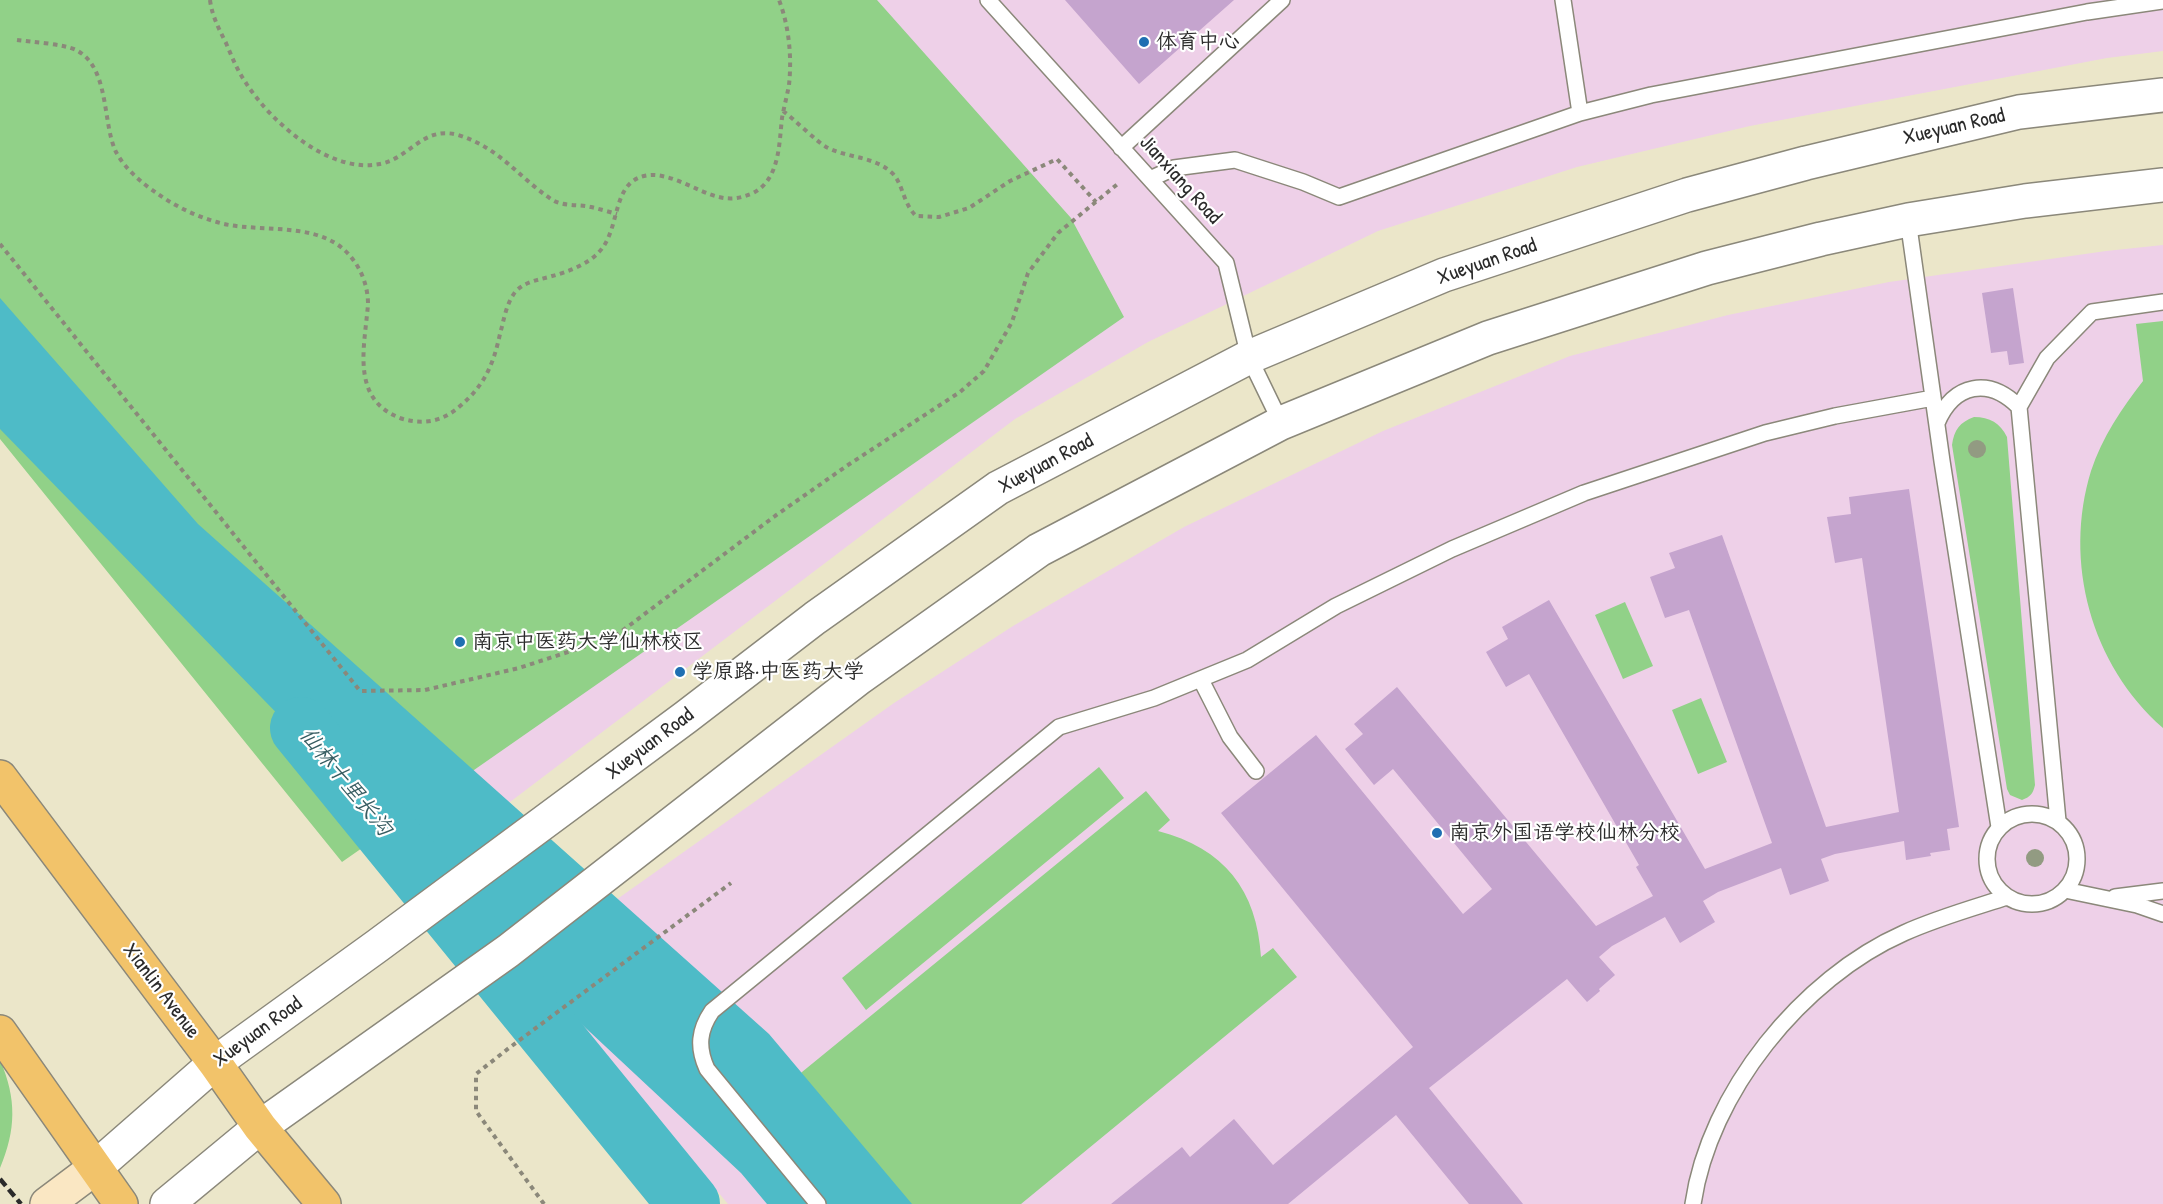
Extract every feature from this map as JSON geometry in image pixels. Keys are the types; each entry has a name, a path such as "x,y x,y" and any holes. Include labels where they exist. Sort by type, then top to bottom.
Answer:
{"main road":[{"name":"Xianlin Avenue","path":"0,777 215,1063 260,1127 324,1204"},
{"path":"0,1032 122,1204"},
{"path":"47,1204 95,1168"}],"street":[{"name":"Xueyuan Road","path":"95,1168 215,1063 460,885 815,618 998,488 1249,357 1444,275 1687,195 1806,163 2019,112 2163,95"},
{"path":"167,1204 260,1127 508,951 859,678 1039,550 1281,423 1488,338 1707,268 1908,220 2025,201 2163,185"}],"lane":[{"name":"Jianxiang Road","path":"988,0 1226,263 1249,357 1281,423"},
{"path":"1121,148 1282,0"},
{"path":"1563,0 1580,113"},
{"path":"1150,179 1174,168 1235,160 1303,182 1339,197 1580,113 1651,95 2087,6 2163,1"},
{"path":"1908,220 1936,423 1999,827"},
{"path":"2058,821 2019,407 2047,358 2092,312 2163,302"},
{"path":"1936,423 1945,406 1954,397 1965,390 1978,387 2001,392 2019,407"},
{"path":"818,1204 707,1069 700,1045 703,1026 712,1011 1059,727 1125,708 1247,660 1336,606 1452,549 1584,493 1765,434 1835,416 1933,398"},
{"path":"1201,680 1230,737 1256,771"},
{"path":"2027,814 2043,814 2058,821 2069,832 2076,846 2078,862 2074,877 2065,890 2052,900 2037,904 2022,903 2007,897 1996,886 1989,872 1987,856 1991,840 1999,827 2012,818 2027,814"},
{"path":"2065,890 2137,905 2163,914"},
{"path":"2105,898 2163,891"},
{"path":"1693,1204 1706,1155 1722,1114 1743,1076 1768,1040 1797,1008 1829,979 1864,954 1902,933 1943,917 2007,897"}],"path":[{"path":"210,0 217,25 246,84 271,115 315,151 342,161 378,165 400,156 420,140 433,135 457,135 501,156 553,201 592,207 617,214"},
{"path":"17,40 75,50 86,58 101,84 110,135 117,154 134,175 154,192 201,218 227,224 299,231 326,238 340,246 361,272 366,287 368,303 363,350 364,374 368,388 376,401 387,411 416,422 449,416 475,393 490,369 508,304 515,292 534,280 567,272 599,252 610,235 619,201 627,185 633,179 650,174 682,182 724,198 736,199 758,190 766,183 776,162 789,85 790,58 787,32 779,0"},
{"path":"783,111 825,146 851,156 874,160 893,173 908,207 916,216 939,217 969,208 1010,181 1057,159 1096,202"},
{"path":"0,244 360,691 425,690 519,668 614,637 705,566 811,490 960,392 984,371 1012,322 1028,273 1058,233 1139,167"},
{"path":"544,1204 476,1111 476,1074 731,883"}],"shaded area":[{"name":"南京中医药大学仙林校区","path":"0,0 2163,0 2163,51 2107,58 1750,126 1577,167 1378,231 1148,342 1015,419 423,868 390,871 377,865 0,394"},
{"name":"南京外国语学校仙林分校","path":"2163,245 2163,1204 728,1204 527,963 894,703 1013,626 1184,527 1383,431 1570,356 1728,315 1889,282"}],"green space":[{"name":"南京中医药大学仙林校区","path":"0,0 877,0 1071,218 1124,317 342,862 0,439"},
{"path":"2163,321 2163,728 2138,703 2117,674 2101,643 2082,576 2080,541 2083,506 2096,458 2113,423 2143,381 2136,324"},
{"path":"1974,417 1994,422 2007,437 2035,785 2031,795 2022,800 2010,795 2007,789 1952,445 1958,427"},
{"path":"1625,602 1653,666 1623,679 1595,615"},
{"path":"1701,698 1727,762 1698,774 1672,710"},
{"path":"1099,767 1124,798 866,1010 842,978"},
{"path":"1146,791 1170,820 1158,831 1201,848 1233,875 1252,911 1261,957 1273,948 1297,977 1021,1204 874,1204 791,1081"},
{"path":"0,1060 6,1074 12,1101 12,1127 0,1168"}],"water":[{"path":"0,298 198,524 769,1034 912,1204 767,1204 741,1173 560,1004 0,429"}],"building":[{"name":"体育中心","path":"1065,0 1234,0 1139,84"},
{"path":"2013,288 2024,363 2009,365 2007,351 1991,353 1982,293"},
{"path":"1909,489 1959,827 1947,829 1950,850 1906,860 1904,841 1835,854 1821,859 1829,881 1790,895 1781,868 1718,892 1703,901 1715,922 1680,943 1665,917 1612,946 1599,957 1615,975 1587,1002 1567,979 1429,1088 1523,1204 1469,1204 1396,1115 1288,1204 1111,1204 1182,1147 1190,1157 1234,1119 1273,1165 1413,1047 1221,813 1316,735 1463,914 1492,889 1393,769 1374,785 1345,749 1363,734 1354,724 1397,687 1596,926 1653,896 1636,867 1639,865 1529,674 1506,687 1486,652 1508,639 1502,627 1549,600 1705,869 1772,843 1689,610 1665,618 1650,577 1675,568 1669,553 1722,535 1826,827 1899,812 1862,558 1835,563 1827,517 1851,514 1849,497"}],"waterway":[{"name":"仙林十里长沟","path":"301,728 689,1204"}],"railway":[{"path":"0,1179 21,1204"}],"place":[{"name":"体育中心","path":"1144,42"},
{"name":"南京中医药大学仙林校区","path":"460,642"},
{"name":"学原路·中医药大学","path":"680,672"},
{"name":"南京外国语学校仙林分校","path":"1437,833"}]}
